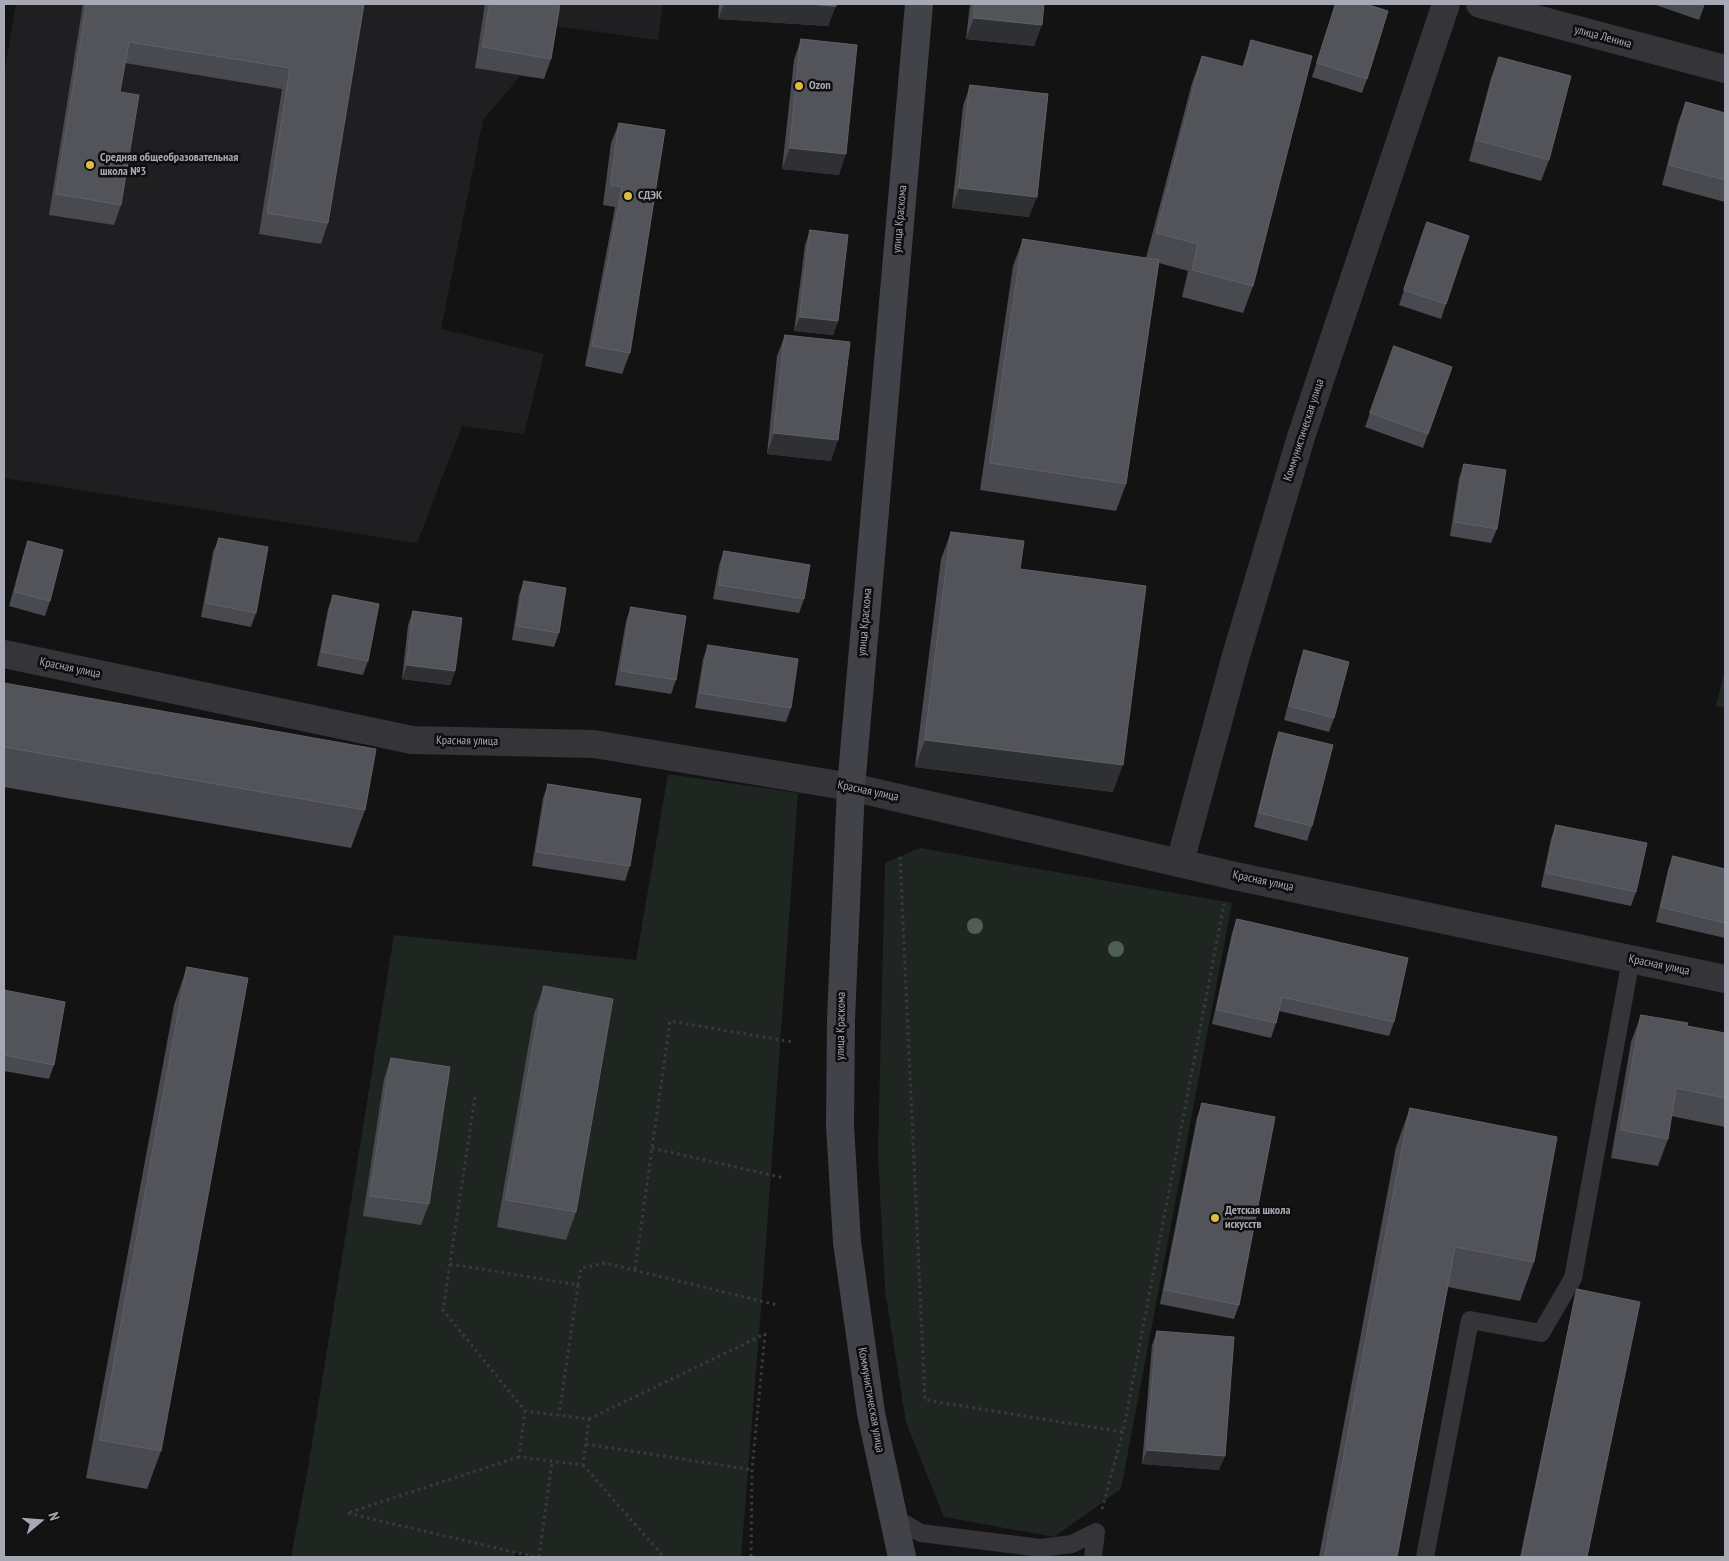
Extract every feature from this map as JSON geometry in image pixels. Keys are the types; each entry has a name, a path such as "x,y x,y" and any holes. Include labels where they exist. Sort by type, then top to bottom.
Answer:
{"main road":[{"name":"улица Краскома","path":"847,1242 840,1126 841,1019 851,787 919,4"},
{"name":"Коммунистическая улица","path":"847,1242 871,1413 902,1557"}],"street":[{"name":"Коммунистическая улица","path":"1180,862 1235,659 1301,437 1446,4"},
{"name":"улица Ленина","path":"1480,4 1725,70"},
{"name":"Красная улица","path":"4,654 412,740 594,744 851,787 1230,874 1725,979"}],"lane":[{"path":"1425,1557 1470,1320 1541,1333 1573,1278 1631,959"},
{"path":"893,1517 921,1533 1041,1548 1072,1544 1096,1532"},
{"path":"1092,1557 1096,1532"}],"path":[{"path":"900,856 925,1400 1123,1432"},
{"path":"1096,1532 1123,1432 1230,874"},
{"path":"635,1270 670,1021 793,1042"},
{"path":"475,1097 443,1310 525,1411 589,1419 765,1334 752,1470 751,1557"},
{"path":"652,1148 784,1178"},
{"path":"559,1415 581,1268 605,1263 777,1305"},
{"path":"450,1264 578,1285"},
{"path":"519,1457 525,1411"},
{"path":"583,1465 589,1419"},
{"path":"586,1444 752,1470"},
{"path":"535,1557 347,1513 519,1457 583,1465 664,1557"},
{"path":"540,1557 552,1462"}],"shaded area":[{"path":"16,4 663,4 658,40 553,26 544,79 520,76 483,120 441,329 544,354 524,434 462,426 417,543 4,478 4,74"},
{"path":"1725,669 1725,708 1716,706"},
{"path":"668,774 798,793 764,1270 741,1557 535,1557 515,1553 514,1557 291,1557 308,1468 394,935 636,960"},
{"path":"920,848 1232,903 1121,1489 1054,1537 944,1517 906,1422 885,1290 878,1153 885,863"}],"building":[{"name":"Средняя общеобразовательная школа №3","path":"87,4 364,4 328,223 267,213 290,68 129,42 120,92 139,95 121,205 56,194"},
{"path":"490,4 560,4 551,59 483,47"},
{"path":"810,4 836,4 836,6"},
{"path":"975,4 1044,4 1042,25 974,18"},
{"path":"1336,4 1366,4 1388,11 1367,79 1317,63"},
{"path":"801,39 857,45 846,154 790,148"},
{"path":"1251,40 1312,56 1253,286 1192,270 1198,244 1156,233 1202,56 1244,67"},
{"path":"1499,57 1571,76 1549,160 1476,140"},
{"path":"970,85 1048,94 1037,197 959,188"},
{"path":"1686,102 1725,113 1725,180 1669,165"},
{"path":"619,123 665,130 630,353 592,346 622,187 611,185"},
{"path":"1427,222 1469,236 1446,304 1404,290"},
{"path":"810,230 848,235 838,321 800,317"},
{"path":"1023,239 1159,260 1126,484 990,463"},
{"path":"785,335 850,342 838,440 774,433"},
{"path":"1394,346 1452,367 1428,434 1370,413"},
{"path":"1464,464 1506,470 1497,529 1455,522"},
{"path":"951,532 1024,541 1020,569 1146,586 1123,765 925,740"},
{"path":"219,538 268,547 256,613 206,603"},
{"path":"28,541 63,550 50,601 15,592"},
{"path":"724,551 810,565 804,599 719,585"},
{"path":"524,581 566,588 559,633 517,626"},
{"path":"333,595 379,604 368,661 322,652"},
{"path":"631,607 686,616 676,680 621,671"},
{"path":"413,611 462,618 455,671 407,665"},
{"path":"708,645 798,659 791,708 700,693"},
{"path":"1304,650 1349,662 1334,718 1289,706"},
{"path":"4,683 376,749 365,810 4,747"},
{"path":"1279,732 1333,745 1312,826 1259,813"},
{"path":"548,784 641,799 630,866 537,852"},
{"path":"1556,825 1647,843 1636,892 1546,873"},
{"path":"1673,856 1725,869 1725,923 1661,907"},
{"path":"1237,919 1408,958 1394,1022 1282,997 1276,1023 1217,1010"},
{"path":"187,967 248,978 161,1451 100,1440"},
{"path":"544,986 613,999 576,1212 506,1200"},
{"path":"4,990 65,1002 54,1065 4,1055"},
{"path":"1641,1015 1688,1023 1687,1026 1725,1033 1725,1098 1676,1088 1668,1139 1621,1130"},
{"path":"391,1058 450,1067 429,1204 370,1196"},
{"name":"Детская школа искусств","path":"1202,1103 1275,1117 1239,1305 1165,1290"},
{"path":"1410,1108 1557,1137 1534,1262 1455,1247 1397,1557 1325,1557"},
{"path":"1577,1289 1640,1302 1587,1557 1522,1557"},
{"path":"1157,1331 1234,1337 1225,1456 1147,1450"}],"place":[{"name":"Ozon","path":"799,86"},
{"name":"Средняя общеобразовательная школа №3","path":"90,165"},
{"name":"СДЭК","path":"628,196"},
{"name":"Детская школа искусств","path":"1215,1218"}]}
